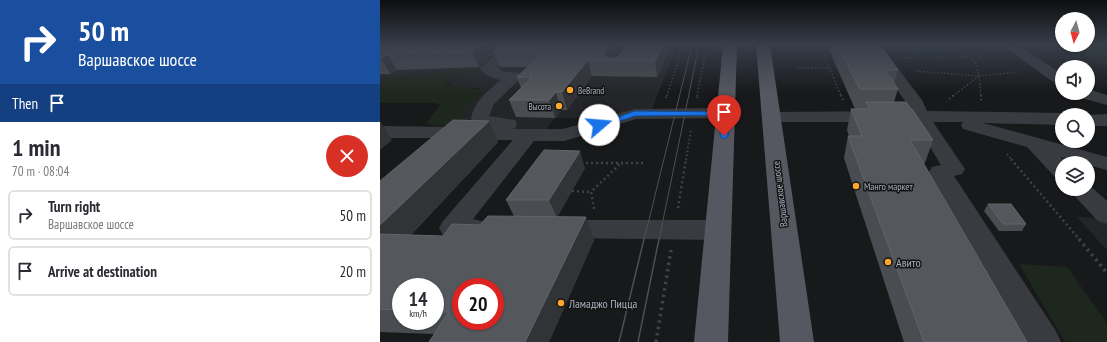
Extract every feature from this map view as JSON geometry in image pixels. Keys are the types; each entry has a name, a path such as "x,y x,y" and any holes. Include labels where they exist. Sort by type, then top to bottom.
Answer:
{"main road":[{"path":"711,342 729,61"},
{"name":"Варшавское шоссе","path":"765,61 797,342"}],"lane":[{"path":"496,61 487,68 499,76 515,76 486,102 479,113 480,119 493,123 512,124 599,125"},
{"path":"885,61 916,104 928,117 954,169 940,172 1044,342"},
{"path":"1033,61 1055,76"},
{"path":"1095,96 1107,100"},
{"path":"610,110 627,110 635,114"},
{"path":"380,132 564,135 635,114 726,113"},
{"path":"771,117 1055,119"},
{"path":"928,117 1107,164"},
{"path":"1095,120 1107,120"},
{"path":"436,149 453,134"},
{"path":"498,229 452,228 528,135"},
{"path":"1035,145 1055,164"},
{"path":"1087,196 1107,215"},
{"path":"536,229 718,230"}],"path":[{"path":"661,114 678,61"},
{"path":"656,342 704,61"},
{"path":"827,61 850,117"},
{"path":"975,61 979,76 982,106"},
{"path":"796,68 830,68"},
{"path":"912,71 979,76 1044,69"},
{"path":"928,117 979,76"},
{"path":"576,163 645,163"},
{"path":"572,191 591,192 622,163"},
{"path":"591,192 598,229"},
{"path":"1045,199 1107,273"}],"shaded area":[{"path":"380,61 671,61 648,119 555,118 544,132 457,124 453,111 479,88 444,88 458,78 380,80"},
{"path":"477,61 492,61 471,74 445,85 477,89 483,92 462,110 465,116 455,122 441,126 426,123 440,105 436,103 380,103 380,78 459,69"},
{"path":"1095,61 1107,61 1107,68"},
{"path":"1077,217 1107,218 1107,250"},
{"path":"1019,264 1067,267 1107,323 1107,342 1065,342"}],"building":[{"path":"534,61 587,61 562,92 556,92 549,100 509,100 532,77 517,77"},
{"path":"845,61 891,61 898,70 885,70 898,89 860,89"},
{"path":"866,102 906,102 933,140 910,140 1027,342 924,342 848,136 862,136 851,109 870,109"},
{"path":"453,120 489,121 380,225 380,181"},
{"path":"544,150 580,151 549,200 506,200"},
{"path":"988,204 1011,204 1026,224 1003,224"},
{"path":"488,216 586,217 525,342 429,342 437,330 444,330 444,320 449,312 444,312 444,278 392,278 392,310 380,309 380,234 443,236 452,224 480,225"}],"tram line":[{"path":"644,240 688,61"},
{"path":"659,240 696,61"},
{"path":"619,342 644,239"},
{"path":"638,342 659,239"}],"place":[{"name":"BeBrand","path":"570,90"},
{"name":"Высота","path":"559,106"},
{"name":"Манго маркет","path":"856,186"},
{"name":"Авито","path":"888,262"},
{"name":"Ламаджо Пицца","path":"561,303"}],"route":[{"path":"599,125 635,114 726,113 724,136"}]}
